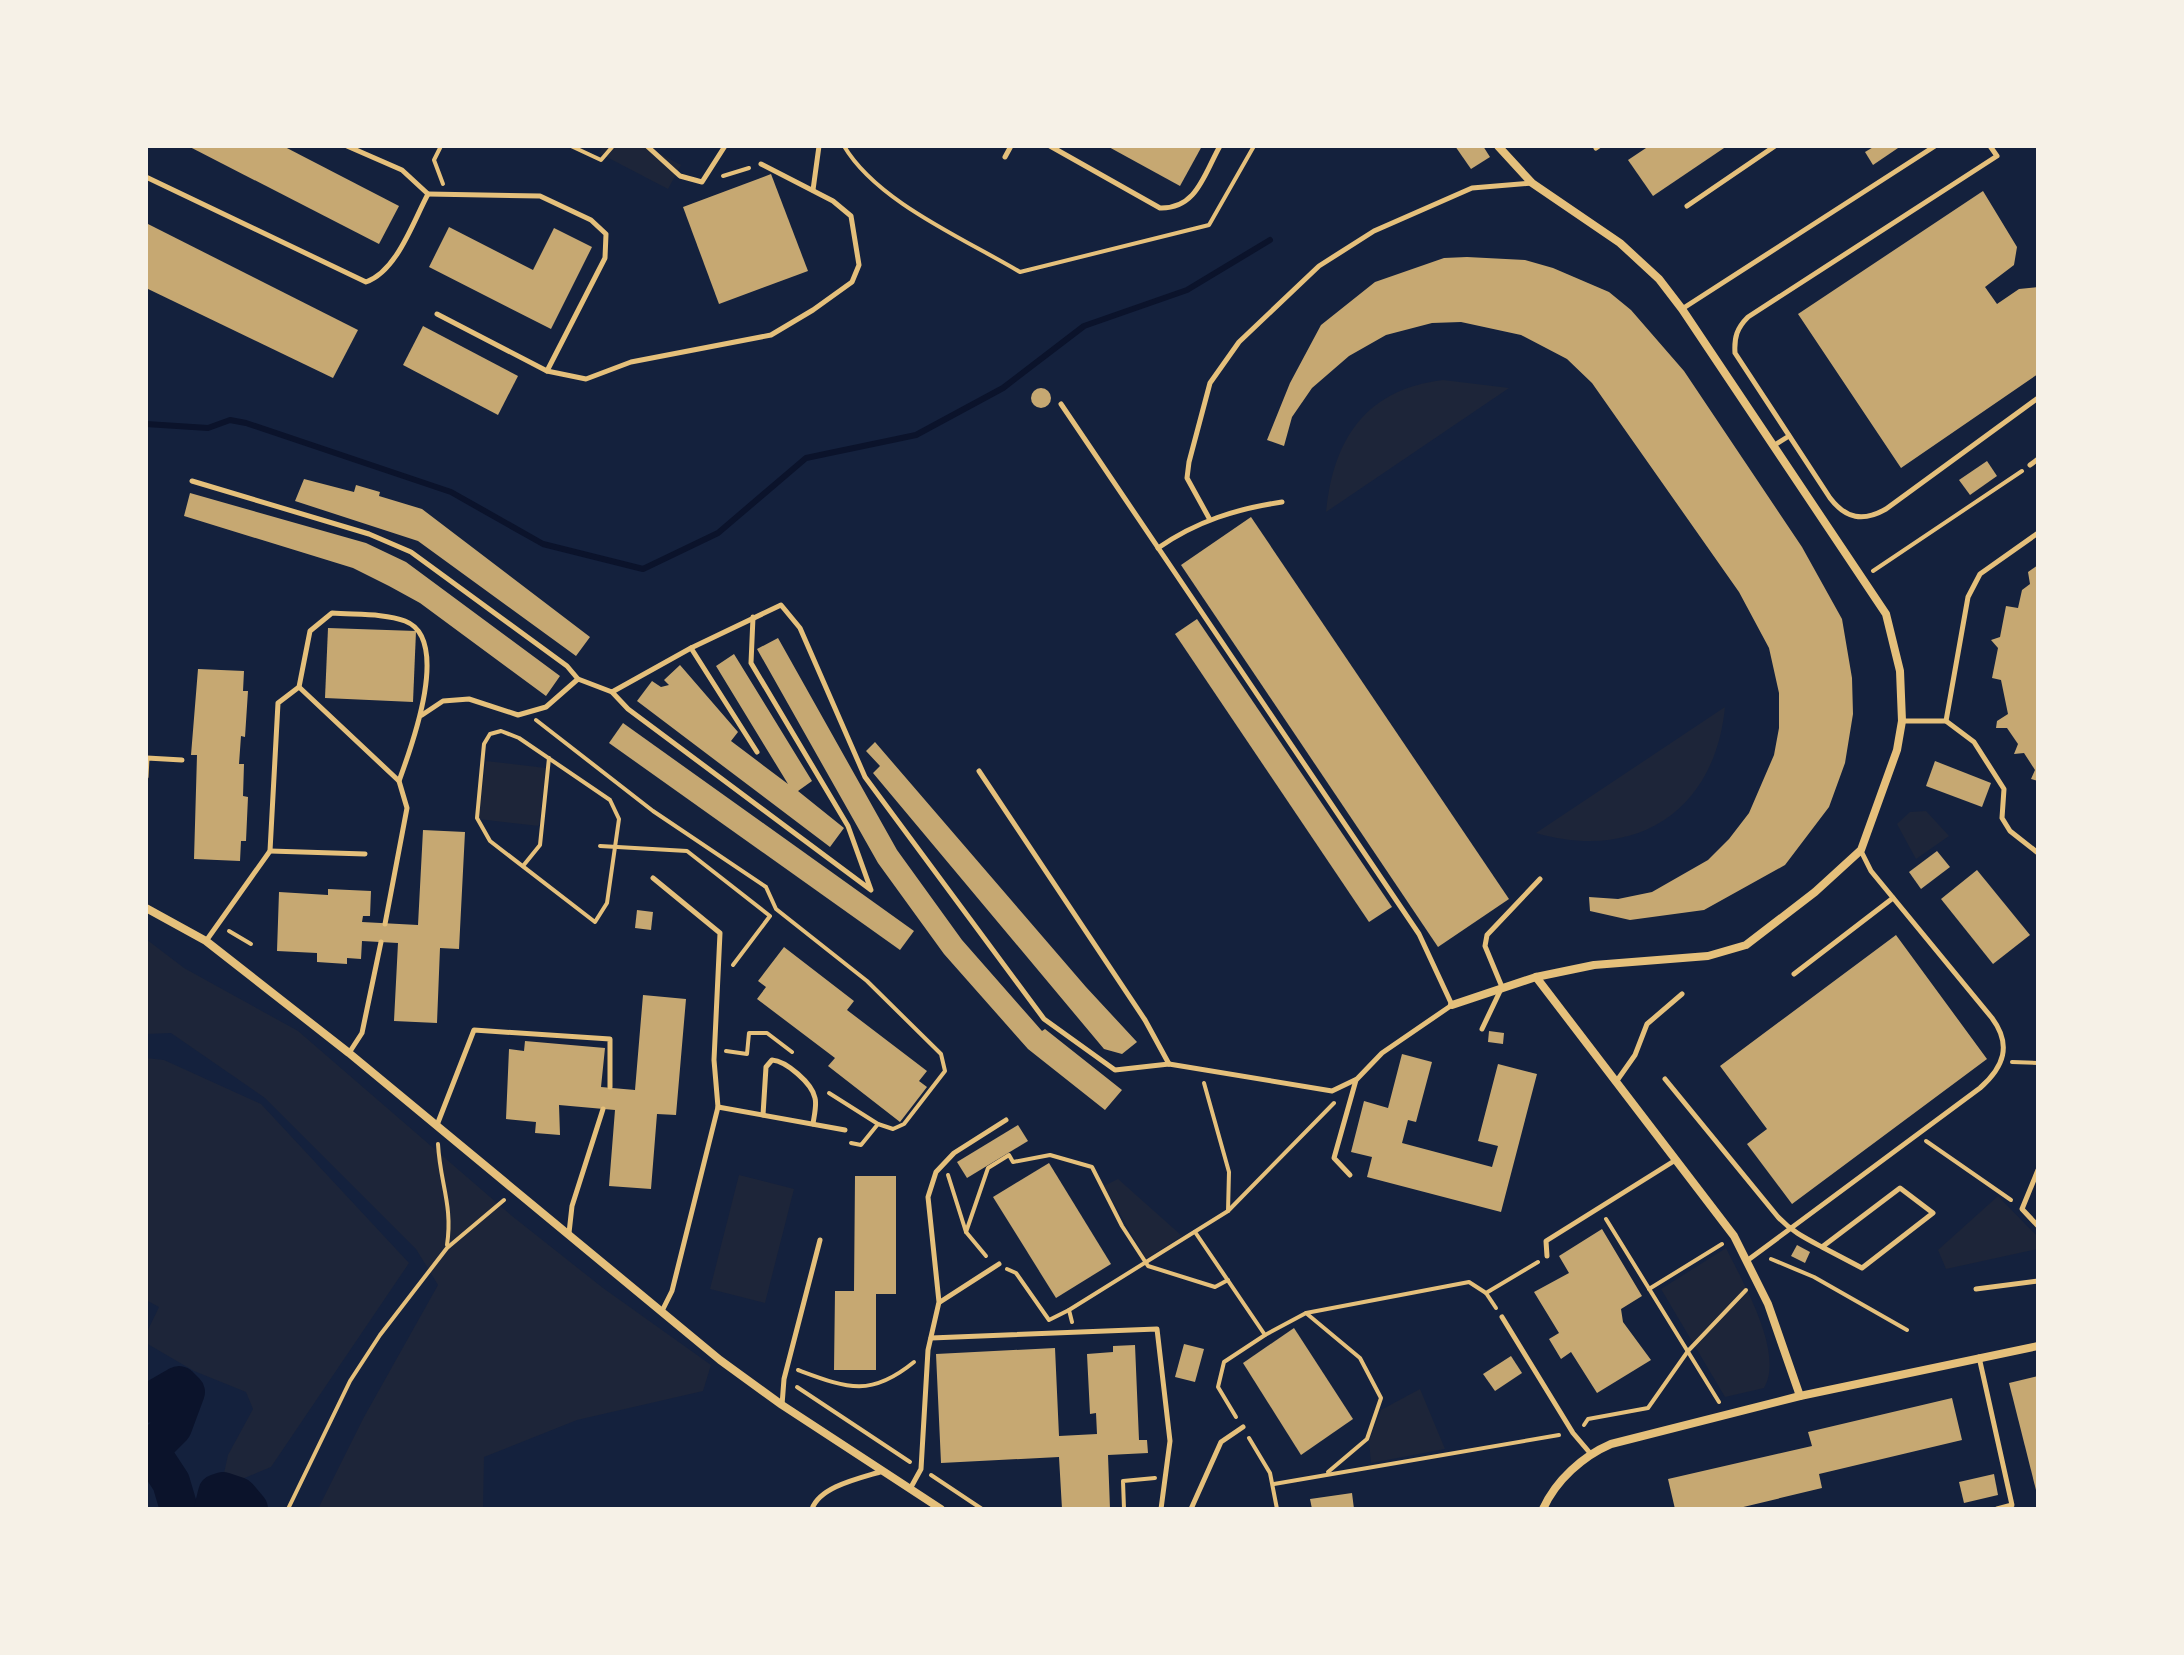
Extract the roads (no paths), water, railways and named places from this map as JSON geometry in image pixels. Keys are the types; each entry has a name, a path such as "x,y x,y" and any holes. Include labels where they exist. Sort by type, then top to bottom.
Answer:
{"street":[{"path":"1452,1005 1536,977 1594,965 1708,956 1746,945 1778,923 1861,850 1897,750 1902,721 1900,671 1886,614 1682,309 1659,279 1620,243 1532,183 1498,146"},
{"path":"146,908 206,941 349,1053 662,1311 782,1405 941,1509"},
{"path":"1536,977 1734,1236 1748,1260 1800,1396"},
{"path":"1543,1509 1549,1497 1590,1453 1611,1444 1800,1396 2038,1346"}],"lane":[{"path":"347,146 402,170 428,194 509,193 540,196 591,220 606,234 605,258 547,371"},
{"path":"647,146 680,176 702,182 725,146"},
{"path":"813,190 819,146"},
{"path":"1005,157 1011,146"},
{"path":"1050,146 1160,208 1178,208 1191,199 1220,146"},
{"path":"1687,206 1775,146"},
{"path":"1682,309 1935,146"},
{"path":"1990,146 1997,156 1748,317 1739,327 1734,340 1735,353 1840,511 1857,518 1872,517 1916,489 2038,398"},
{"path":"437,314 547,371 586,379 631,362 771,335 852,282 859,265 851,216 813,190 761,164"},
{"path":"146,177 366,282 379,278 388,267 428,194"},
{"path":"1209,518 1187,478 1189,462 1210,383 1239,342 1319,266 1374,231 1472,188 1532,183"},
{"path":"612,692 691,648 781,605 800,628 865,777 1044,1019 1115,1070 1169,1064 1332,1091 1357,1079 1382,1053 1452,1005 1419,934 1061,404"},
{"path":"1773,446 1789,436"},
{"path":"2030,465 2038,459"},
{"path":"192,481 369,534 411,552 567,666 578,679 612,692 628,709 871,890 848,826 751,663 753,617"},
{"path":"1158,548 1209,518 1243,508 1282,502"},
{"path":"1946,721 1968,597 1980,574 2038,533"},
{"path":"206,941 270,851 278,703 299,687 310,631 332,613 405,621 420,631 426,647 422,715 399,781"},
{"path":"691,648 757,752"},
{"path":"422,715 443,701 469,699 518,715 546,707 578,679"},
{"path":"299,687 399,781 407,808 385,924"},
{"path":"1902,721 1946,721 1974,742 2004,789 2002,818 2010,831 2038,853"},
{"path":"146,777 147,758 182,760"},
{"path":"979,771 1145,1020 1169,1064"},
{"path":"1748,1260 1994,1076 2002,1061 2005,1050 2000,1027 1871,871 1861,850"},
{"path":"270,851 365,854"},
{"path":"653,878 720,933 714,1060 718,1107 672,1291 662,1311"},
{"path":"1482,1029 1502,987 1485,946 1487,935 1540,879"},
{"path":"1794,974 1893,898"},
{"path":"349,1053 362,1033 381,942"},
{"path":"1615,1083 1635,1055 1647,1024 1682,994"},
{"path":"437,1125 474,1030 610,1039 610,1087"},
{"path":"763,1115 766,1067 772,1060 779,1060 810,1086 816,1099 813,1124"},
{"path":"1350,1175 1334,1158 1357,1079"},
{"path":"1665,1079 1790,1231 1862,1268 1933,1213 1900,1188 1822,1247"},
{"path":"718,1107 845,1130"},
{"path":"569,1233 572,1206 603,1109"},
{"path":"910,1489 921,1469 928,1350 939,1302 928,1197 936,1172 954,1153 1006,1120"},
{"path":"1547,1256 1546,1241 1674,1161"},
{"path":"2038,1170 2022,1209 2038,1226"},
{"path":"782,1405 784,1379 820,1240"},
{"path":"939,1302 999,1264"},
{"path":"1976,1289 2038,1281"},
{"path":"1502,1317 1573,1433 1590,1453"},
{"path":"931,1338 1157,1329 1170,1441 1161,1509"},
{"path":"1979,1357 2012,1505 1997,1509"},
{"path":"1191,1509 1221,1442 1243,1427"},
{"path":"812,1509 814,1503 846,1482 884,1471"}],"waterway":[{"path":"146,424 208,428 230,420 246,423 451,492 543,544 643,569 718,533 806,458 916,435 1003,388 1084,326 1187,290 1270,240"},
{"path":"146,1404 179,1385 186,1392 173,1427 150,1450 171,1482 179,1509"},
{"path":"213,1509 217,1493 223,1491 238,1496 249,1509"}]}
